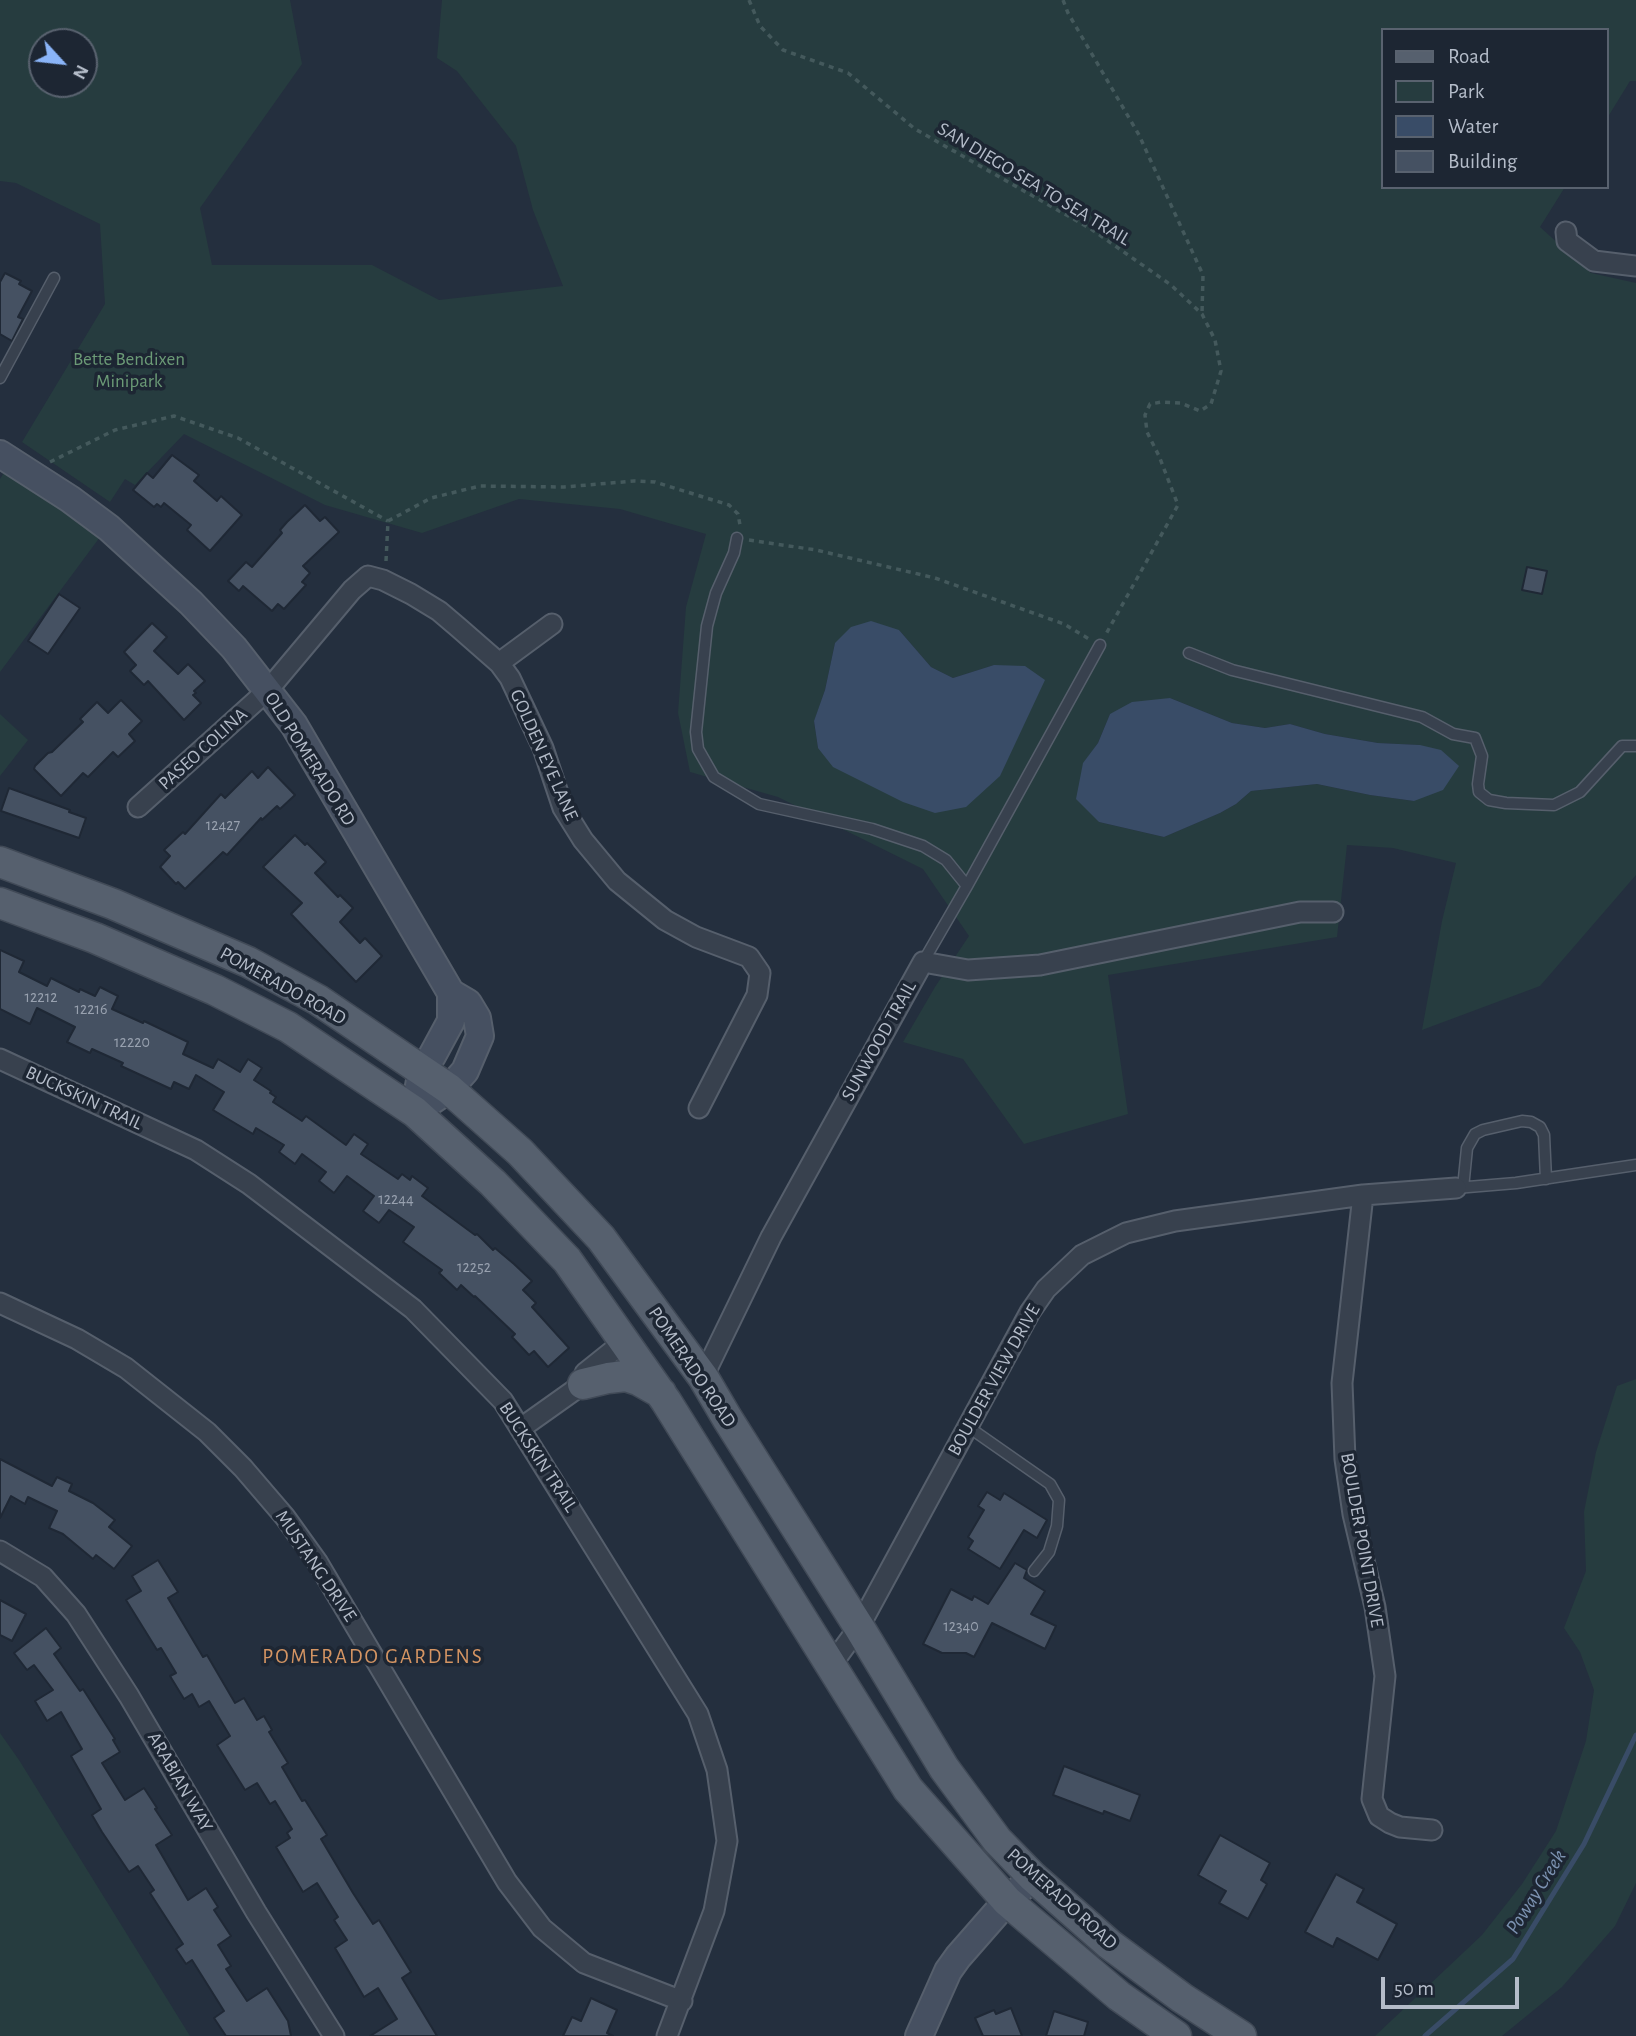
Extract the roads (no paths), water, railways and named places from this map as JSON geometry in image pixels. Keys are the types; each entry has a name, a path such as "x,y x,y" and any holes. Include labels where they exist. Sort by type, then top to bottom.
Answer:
{"main road":[{"name":"POMERADO ROAD","path":"0,862 113,904 248,962 317,1000 449,1089 520,1152 601,1238 703,1377 944,1768 997,1840 1033,1877 1131,1962 1241,2036"},
{"name":"POMERADO ROAD","path":"0,903 96,938 215,990 288,1027 415,1112 493,1183 567,1260 661,1393 908,1789 1007,1901 1119,1996 1176,2036"},
{"path":"625,1341 661,1344 678,1366 703,1377"},
{"path":"583,1384 626,1377 638,1380 661,1393"}],"street":[{"path":"1566,232 1567,241 1594,261 1636,266"},
{"name":"OLD POMERADO RD","path":"0,453 70,499 131,548 213,624 294,725 451,993 468,1003 477,1018 480,1036 465,1071 449,1089 415,1112"},
{"name":"PASEO COLINA","path":"138,807 268,690 352,590 368,576 383,580"},
{"name":"GOLDEN EYE LANE","path":"383,580 439,611 499,663 510,678 543,748 563,808 601,864 617,881 656,915 696,937 748,957 760,973 757,995 699,1108"},
{"path":"499,663 552,624"},
{"name":"SUNWOOD TRAIL","path":"703,1377 771,1237 923,962 968,970 1040,965 1300,912 1333,912"},
{"path":"415,1112 422,1070 451,1021 451,993"},
{"name":"BUCKSKIN TRAIL","path":"0,1059 196,1150 249,1184 413,1309 503,1401 698,1714 717,1770 727,1841 714,1911 667,2036"},
{"name":"BOULDER VIEW DRIVE","path":"832,1664 859,1627 1030,1312 1046,1289 1082,1255 1126,1233 1175,1221 1363,1195 1460,1188"},
{"name":"BOULDER POINT DRIVE","path":"1363,1195 1342,1383 1345,1459 1353,1514 1375,1607 1385,1676 1371,1799 1380,1816 1390,1823 1400,1827 1432,1830"},
{"name":"MUSTANG DRIVE","path":"0,1303 77,1339 126,1368 207,1432 243,1468 285,1517 318,1563 507,1882 542,1928 584,1963 682,2001"},
{"path":"521,1428 583,1384 584,1373 625,1341"},
{"name":"ARABIAN WAY","path":"0,1551 43,1577 76,1614 129,1696 256,1912 334,2036"},
{"path":"919,2036 953,1964 1007,1901 1033,1877"}],"lane":[{"path":"0,378 54,278"},
{"path":"737,538 734,554 716,593 707,626 696,732 698,749 714,777 758,804 872,829 923,846 946,860 967,886"},
{"path":"923,962 1100,645"},
{"path":"1189,653 1232,670 1422,717 1453,734 1475,738 1482,756 1479,792 1489,800 1554,805 1580,792 1622,746 1636,746"},
{"path":"1546,1179 1544,1135 1540,1127 1522,1121 1475,1134 1467,1148 1460,1188 1546,1179 1636,1165"},
{"path":"968,1426 1050,1484 1059,1500 1057,1526 1049,1552 1034,1571"}],"water":[{"path":"871,621 899,630 931,667 953,678 994,665 1025,666 1045,680 1000,776 966,807 935,813 903,802 833,767 818,748 814,721 825,690 835,643 851,627"},
{"path":"1170,698 1232,723 1265,728 1290,724 1325,734 1378,743 1420,745 1441,750 1459,766 1443,790 1414,801 1317,784 1251,791 1220,813 1164,837 1099,822 1076,799 1083,763 1098,743 1110,714 1132,702"}],"waterway":[{"name":"Poway Creek","path":"1425,2036 1513,1959 1584,1844 1636,1735"}],"district":[{"name":"POMERADO GARDENS","path":"373,1657"}],"park label":[{"name":"Bette Bendixen Minipark","path":"129,370"}]}
